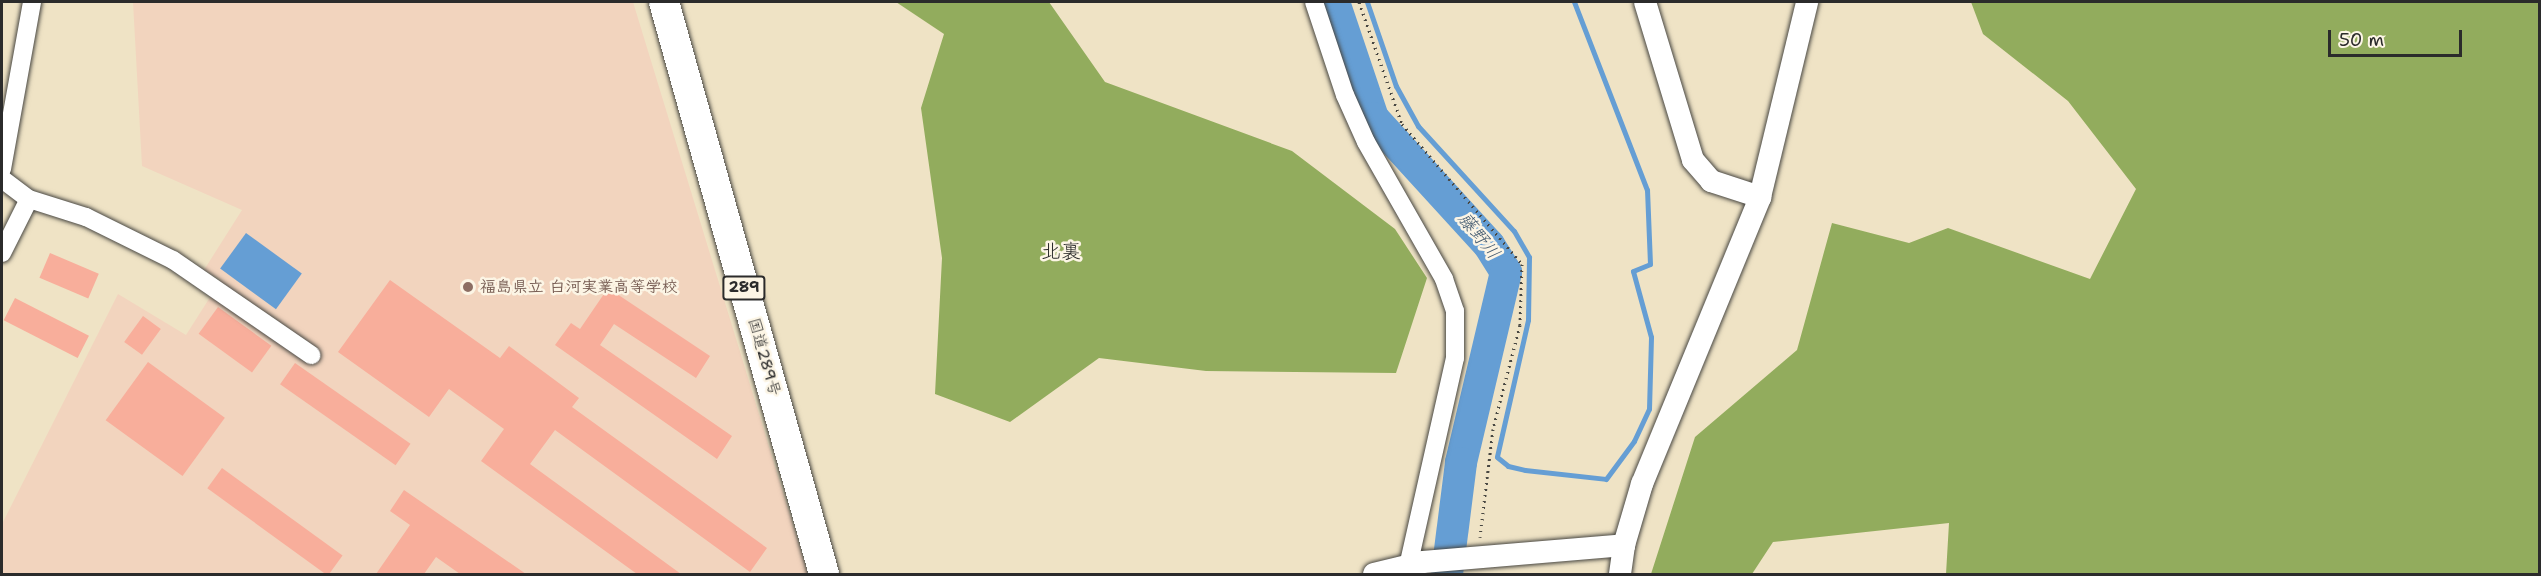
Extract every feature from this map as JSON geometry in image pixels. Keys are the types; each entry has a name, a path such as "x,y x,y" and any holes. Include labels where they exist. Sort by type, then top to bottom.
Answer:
{"highway":[{"name":"国道289号","path":"664,2 824,574"}],"street":[{"path":"2,169 32,2"},
{"path":"1314,2 1345,95 1366,142 1444,279 1455,311 1455,358 1416,564"},
{"path":"1645,2 1693,160 1711,181 1760,197"},
{"path":"1620,574 1623,545 1642,484 1760,197 1807,2"},
{"path":"2,179 29,199 86,217 173,260 311,355"},
{"path":"2,253 29,199"},
{"path":"1374,574 1416,564 1623,545"}],"shaded area":[{"name":"福島県立 白河実業高等学校","path":"133,2 633,2 808,574 2,574 2,524 118,294 186,335 221,280 204,270 242,210 142,166"}],"green space":[{"path":"896,2 1049,2 1105,82 1292,151 1395,229 1427,278 1396,373 1206,371 1099,358 1010,422 935,394 942,258 921,108 944,34"},
{"path":"1971,2 2539,2 2539,574 1946,574 1949,523 1773,542 1752,574 1651,574 1695,437 1797,350 1832,223 1909,243 1948,228 2090,279 2136,189 2068,101 1983,34"}],"water":[{"path":"246,233 302,274 276,309 220,269"}],"building":[{"path":"50,253 99,274 88,299 39,278"},
{"path":"390,280 500,358 509,346 579,398 572,407 767,548 750,572 555,430 530,464 681,574 637,574 481,461 504,429 449,389 429,417 338,352"},
{"path":"608,288 710,356 696,378 614,324 600,345 732,436 717,459 555,345 571,323 580,329"},
{"path":"15,298 89,336 78,358 4,320"},
{"path":"218,307 271,346 252,372 199,334"},
{"path":"143,316 161,329 142,355 124,342"},
{"path":"148,362 225,418 183,476 106,420"},
{"path":"295,363 411,444 396,465 280,384"},
{"path":"222,468 343,556 329,574 325,574 207,488"},
{"path":"404,490 526,574 460,574 436,557 424,574 376,574 410,525 390,511"}],"waterway":[{"name":"藤野川","path":"1334,2 1373,118 1489,245 1506,272 1461,463 1447,574"},
{"path":"1367,2 1396,86 1418,126 1514,231 1529,257 1528,320 1497,457 1508,466 1525,470 1606,479 1634,441 1649,409 1651,337 1633,271 1650,264 1647,190 1574,2"}],"place":[{"name":"福島県立 白河実業高等学校","path":"468,287"}],"district":[{"name":"北裏","path":"1061,251"}]}
